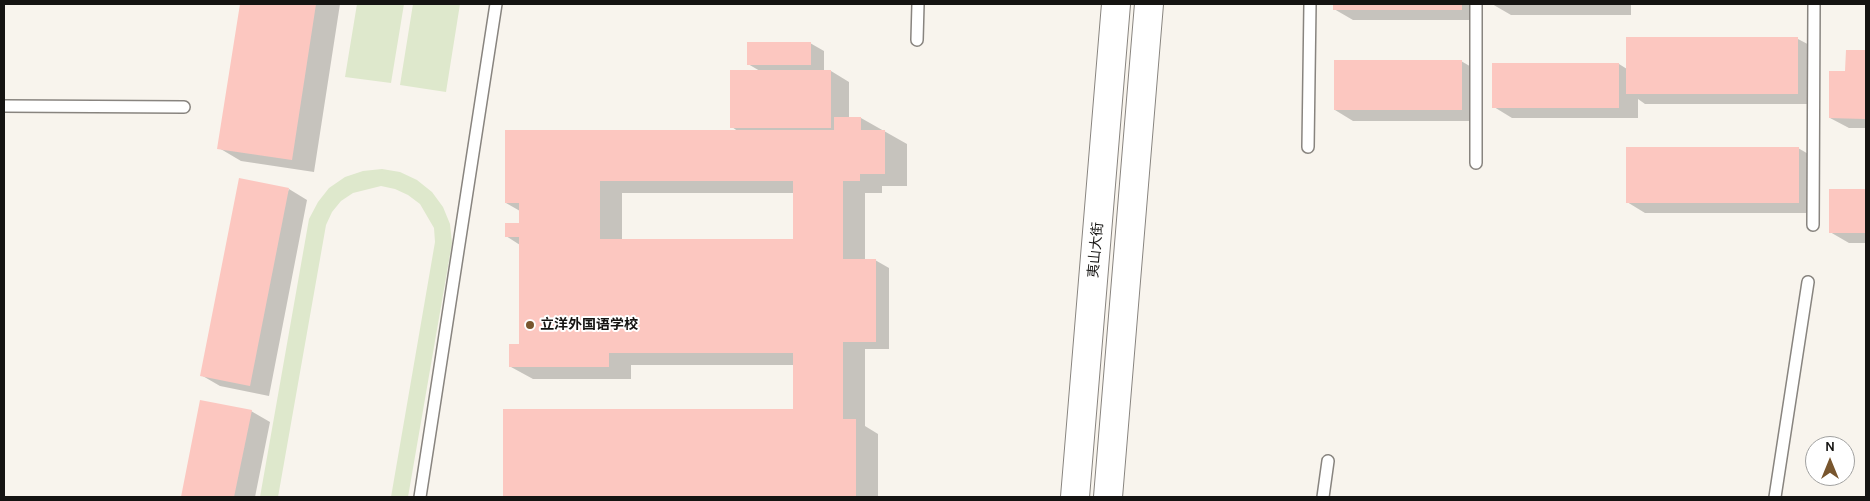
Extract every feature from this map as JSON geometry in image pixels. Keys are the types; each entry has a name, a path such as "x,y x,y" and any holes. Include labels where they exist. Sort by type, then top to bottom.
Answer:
{"main road":[{"name":"夷山大街","path":"1075,497 1116,4"},
{"path":"1108,497 1149,4"}],"lane":[{"path":"420,497 496,4"},
{"path":"917,40 918,4"},
{"path":"1308,147 1310,4"},
{"path":"1476,4 1476,163"},
{"path":"1814,4 1814,225"},
{"path":"4,106 184,107"},
{"path":"1775,497 1808,282"},
{"path":"1323,497 1328,461"}],"green space":[{"path":"357,4 404,4 391,83 345,77"},
{"path":"413,4 460,4 446,92 400,85"},
{"path":"382,169 400,172 417,180 432,192 443,207 450,224 452,243 408,497 391,497 435,242 434,228 420,204 408,195 395,189 381,186 353,193 341,201 332,212 326,225 278,497 260,497 309,219 318,202 329,188 345,177 363,171"}],"building":[{"path":"240,4 316,4 292,160 217,149"},
{"path":"1333,4 1462,4 1462,10 1333,10"},
{"path":"1626,37 1798,37 1798,94 1626,94"},
{"path":"747,42 811,42 811,65 747,65"},
{"path":"1846,50 1866,50 1866,119 1829,118 1829,71 1845,71"},
{"path":"1334,60 1462,60 1462,110 1334,110"},
{"path":"1492,63 1619,63 1619,108 1492,108"},
{"path":"730,70 831,70 831,128 730,128"},
{"path":"834,117 861,117 861,130 885,130 885,174 860,174 860,181 843,181 843,259 876,259 876,342 843,342 843,419 856,419 856,497 503,497 503,409 793,409 793,353 609,353 609,367 509,367 509,344 519,344 519,237 505,237 505,223 519,223 519,203 505,203 505,130 834,130","holes":["600,181 793,181 793,239 600,239"]},
{"path":"1626,147 1799,147 1799,203 1626,203"},
{"path":"239,178 289,188 250,386 200,376"},
{"path":"1829,189 1866,189 1866,233 1829,233"},
{"path":"200,400 252,410 234,497 181,497"}],"place":[{"name":"立洋外国语学校","path":"530,325"}]}
